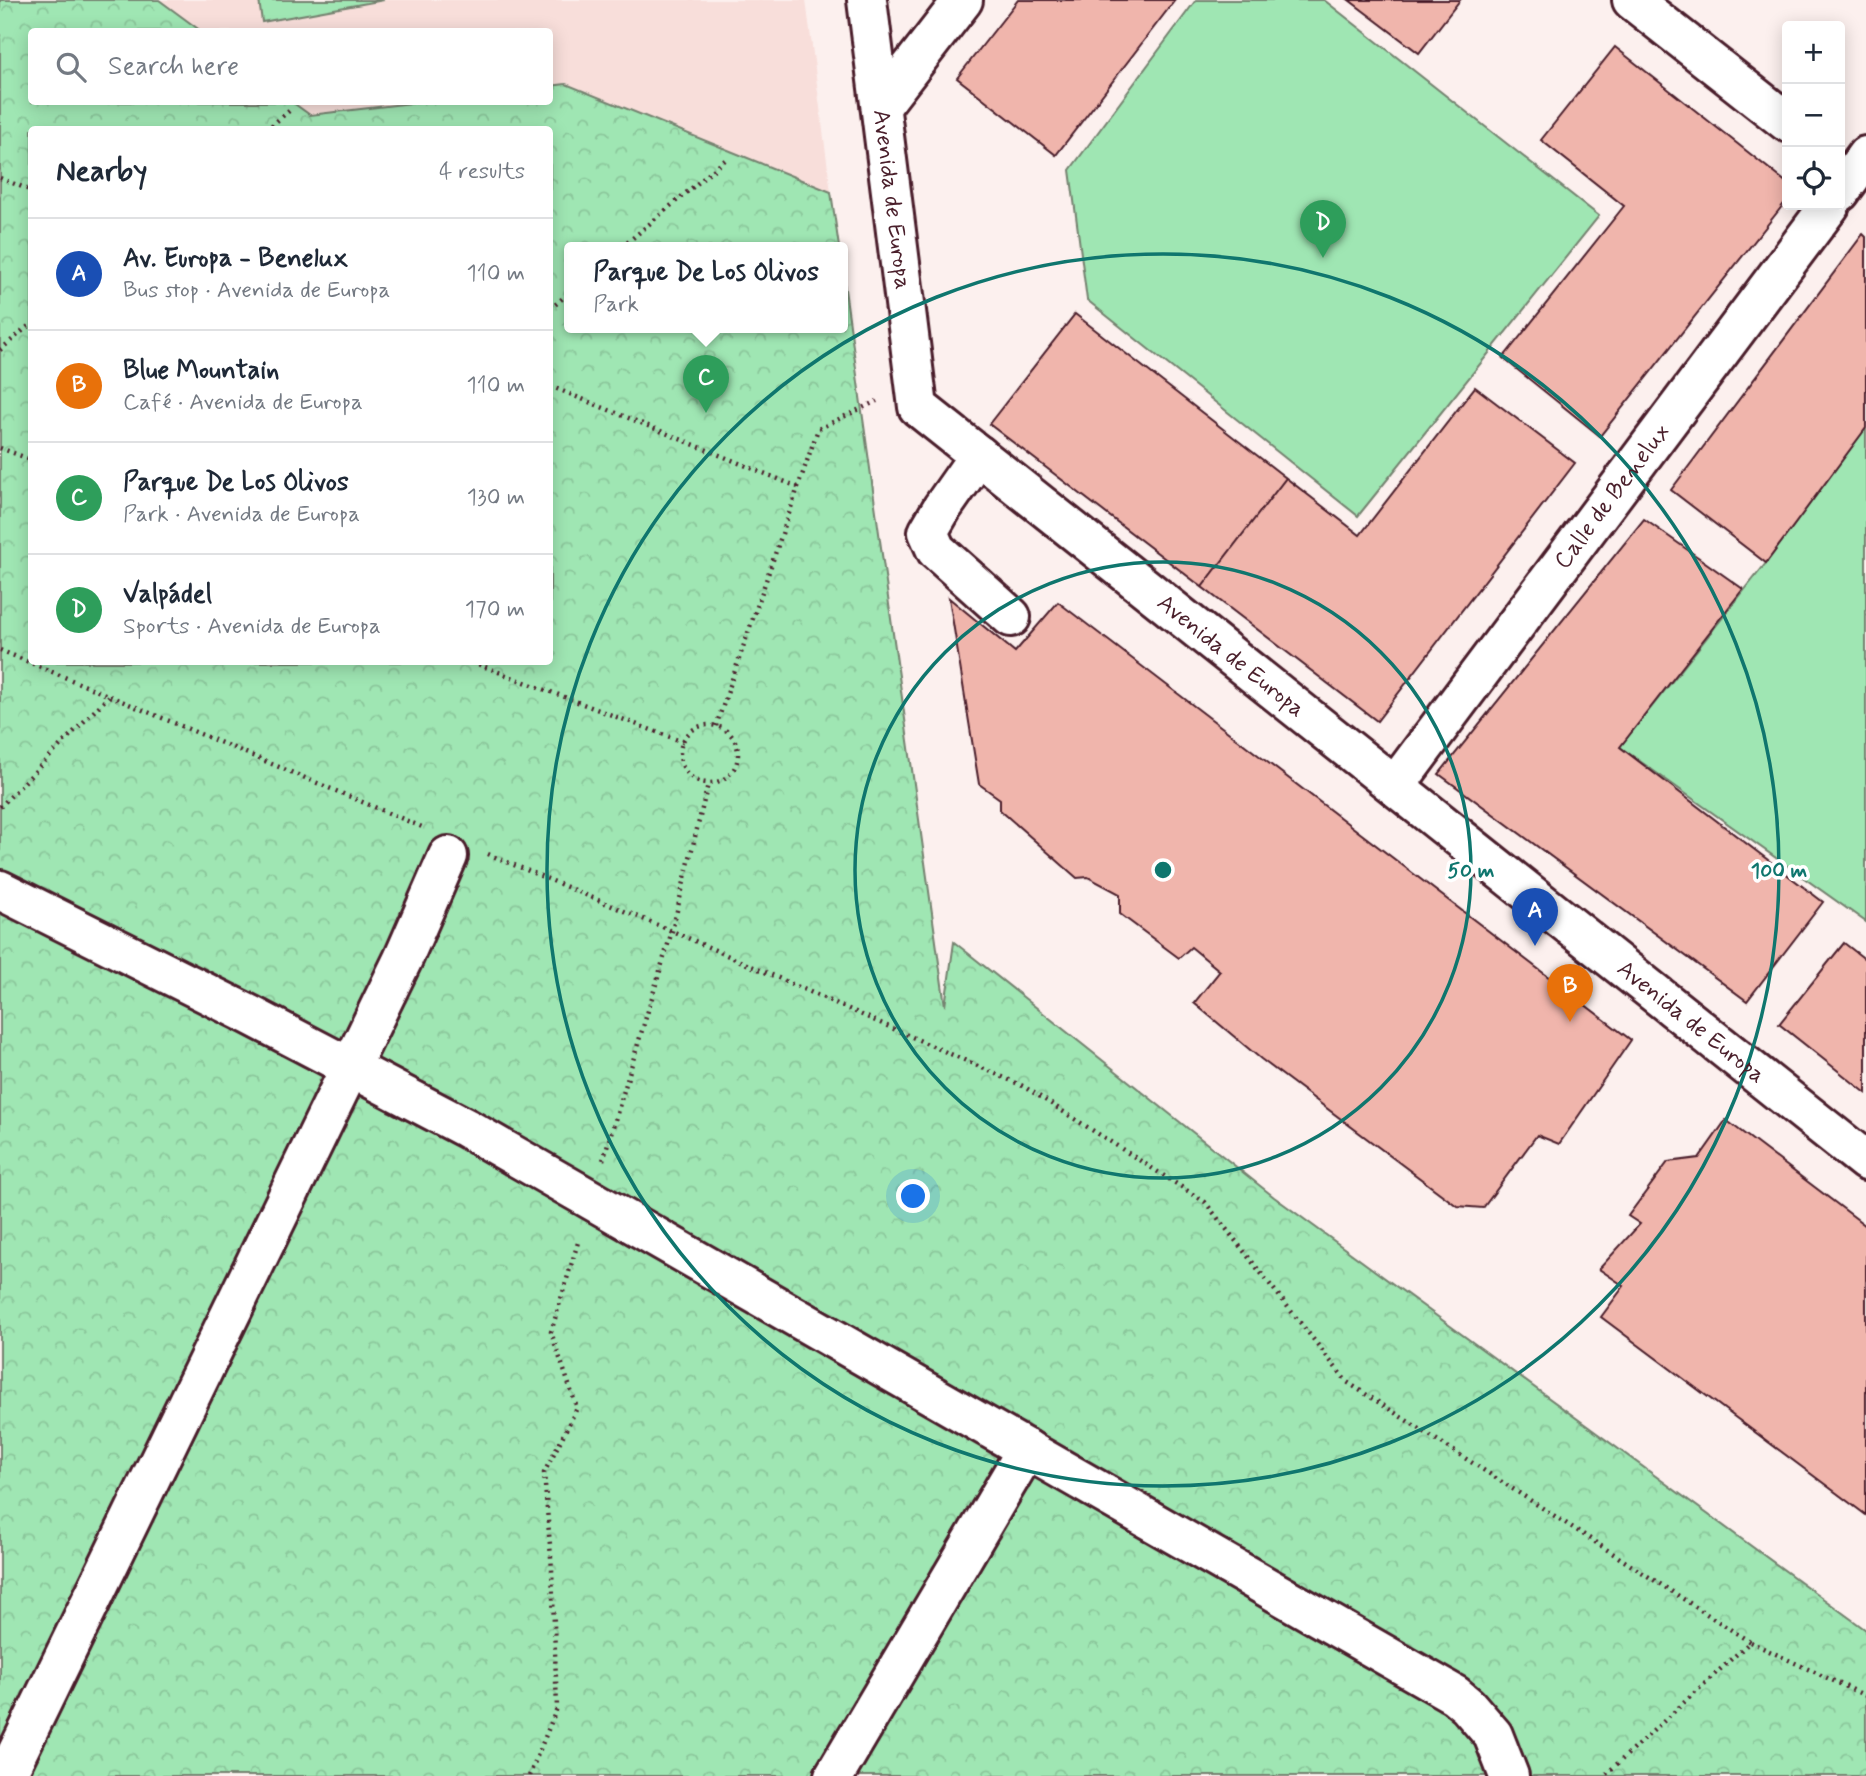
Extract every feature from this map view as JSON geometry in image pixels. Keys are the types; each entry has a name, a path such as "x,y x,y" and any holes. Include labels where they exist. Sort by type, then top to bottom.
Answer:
{"street":[{"name":"Avenida de Europa","path":"867,0 918,407 1866,1161"},
{"path":"881,106 963,0"},
{"path":"1632,0 1782,118"},
{"name":"Calle de Benelux","path":"1395,786 1826,210"},
{"path":"979,455 928,532 936,550 1011,617"},
{"path":"6,1776 403,959 452,845"},
{"path":"0,890 466,1128 1455,1695 1493,1735 1508,1776"},
{"path":"834,1776 1027,1449"}],"path":[{"path":"271,126 289,111"},
{"path":"628,242 725,160"},
{"path":"0,178 28,189"},
{"path":"0,350 28,326"},
{"path":"716,726 818,429 915,383"},
{"path":"553,387 798,487"},
{"path":"0,448 28,458"},
{"path":"0,650 28,662"},
{"path":"36,665 452,845 672,931 1023,1086 1205,1202 1347,1382 1750,1642 1866,1696"},
{"path":"480,665 683,742"},
{"path":"0,807 109,696"},
{"path":"716,726 731,736 738,753 737,762 726,778 709,784 690,777 680,760 680,751 689,733 697,728 716,726"},
{"path":"600,1171 672,931 709,784"},
{"path":"528,1776 557,1708 552,1569 544,1473 577,1408 551,1332 580,1238"},
{"path":"1604,1776 1750,1642"}],"shaded area":[{"path":"159,0 806,0 831,192 566,84 553,86 553,28 197,28"},
{"path":"296,105 395,105 310,115"}],"green space":[{"path":"0,0 159,0 197,28 28,28 28,105 296,105 310,115 395,105 553,105 553,86 566,84 831,192 838,242 564,242 564,333 848,333 848,311 945,1006 954,942 1274,1197 1866,1630 1866,1776 0,1776"},
{"path":"259,0 384,0 262,22"},
{"path":"1196,0 1324,0 1599,216 1358,516 1087,300 1070,170"},
{"path":"1866,428 1866,922 1620,747 1766,563"}],"building":[{"path":"1018,0 1175,0 1056,155 957,78"},
{"path":"1349,0 1460,0 1419,53"},
{"path":"1615,47 1782,179 1782,206 1600,436 1503,358 1624,206 1541,140"},
{"path":"1863,234 1866,237 1866,428 1766,563 1671,490"},
{"path":"1075,314 1286,478 1202,587 989,424"},
{"path":"1475,387 1575,463 1377,721 1202,587 1286,478 1360,535"},
{"path":"1644,519 1743,589 1620,747 1823,902 1747,1001 1439,774"},
{"path":"949,598 1015,652 1058,602 1631,1040 1559,1144 1537,1135 1483,1208 1457,1206 1261,1059 1194,1003 1220,971 1191,947 1179,958 1120,914 1120,894 1088,877 1077,878 1000,810 1000,799 979,784"},
{"path":"1844,943 1866,960 1866,1093 1779,1024"},
{"path":"1726,1120 1866,1226 1866,1515 1601,1317 1624,1286 1599,1269 1640,1224 1628,1216 1668,1162 1699,1158"}],"place":[{"name":"Valpádel","path":"1323,258"},
{"name":"Parque De Los Olivos","path":"706,413"},
{"name":"Av. Europa - Benelux","path":"1535,946"},
{"name":"Blue Mountain","path":"1570,1022"}]}
